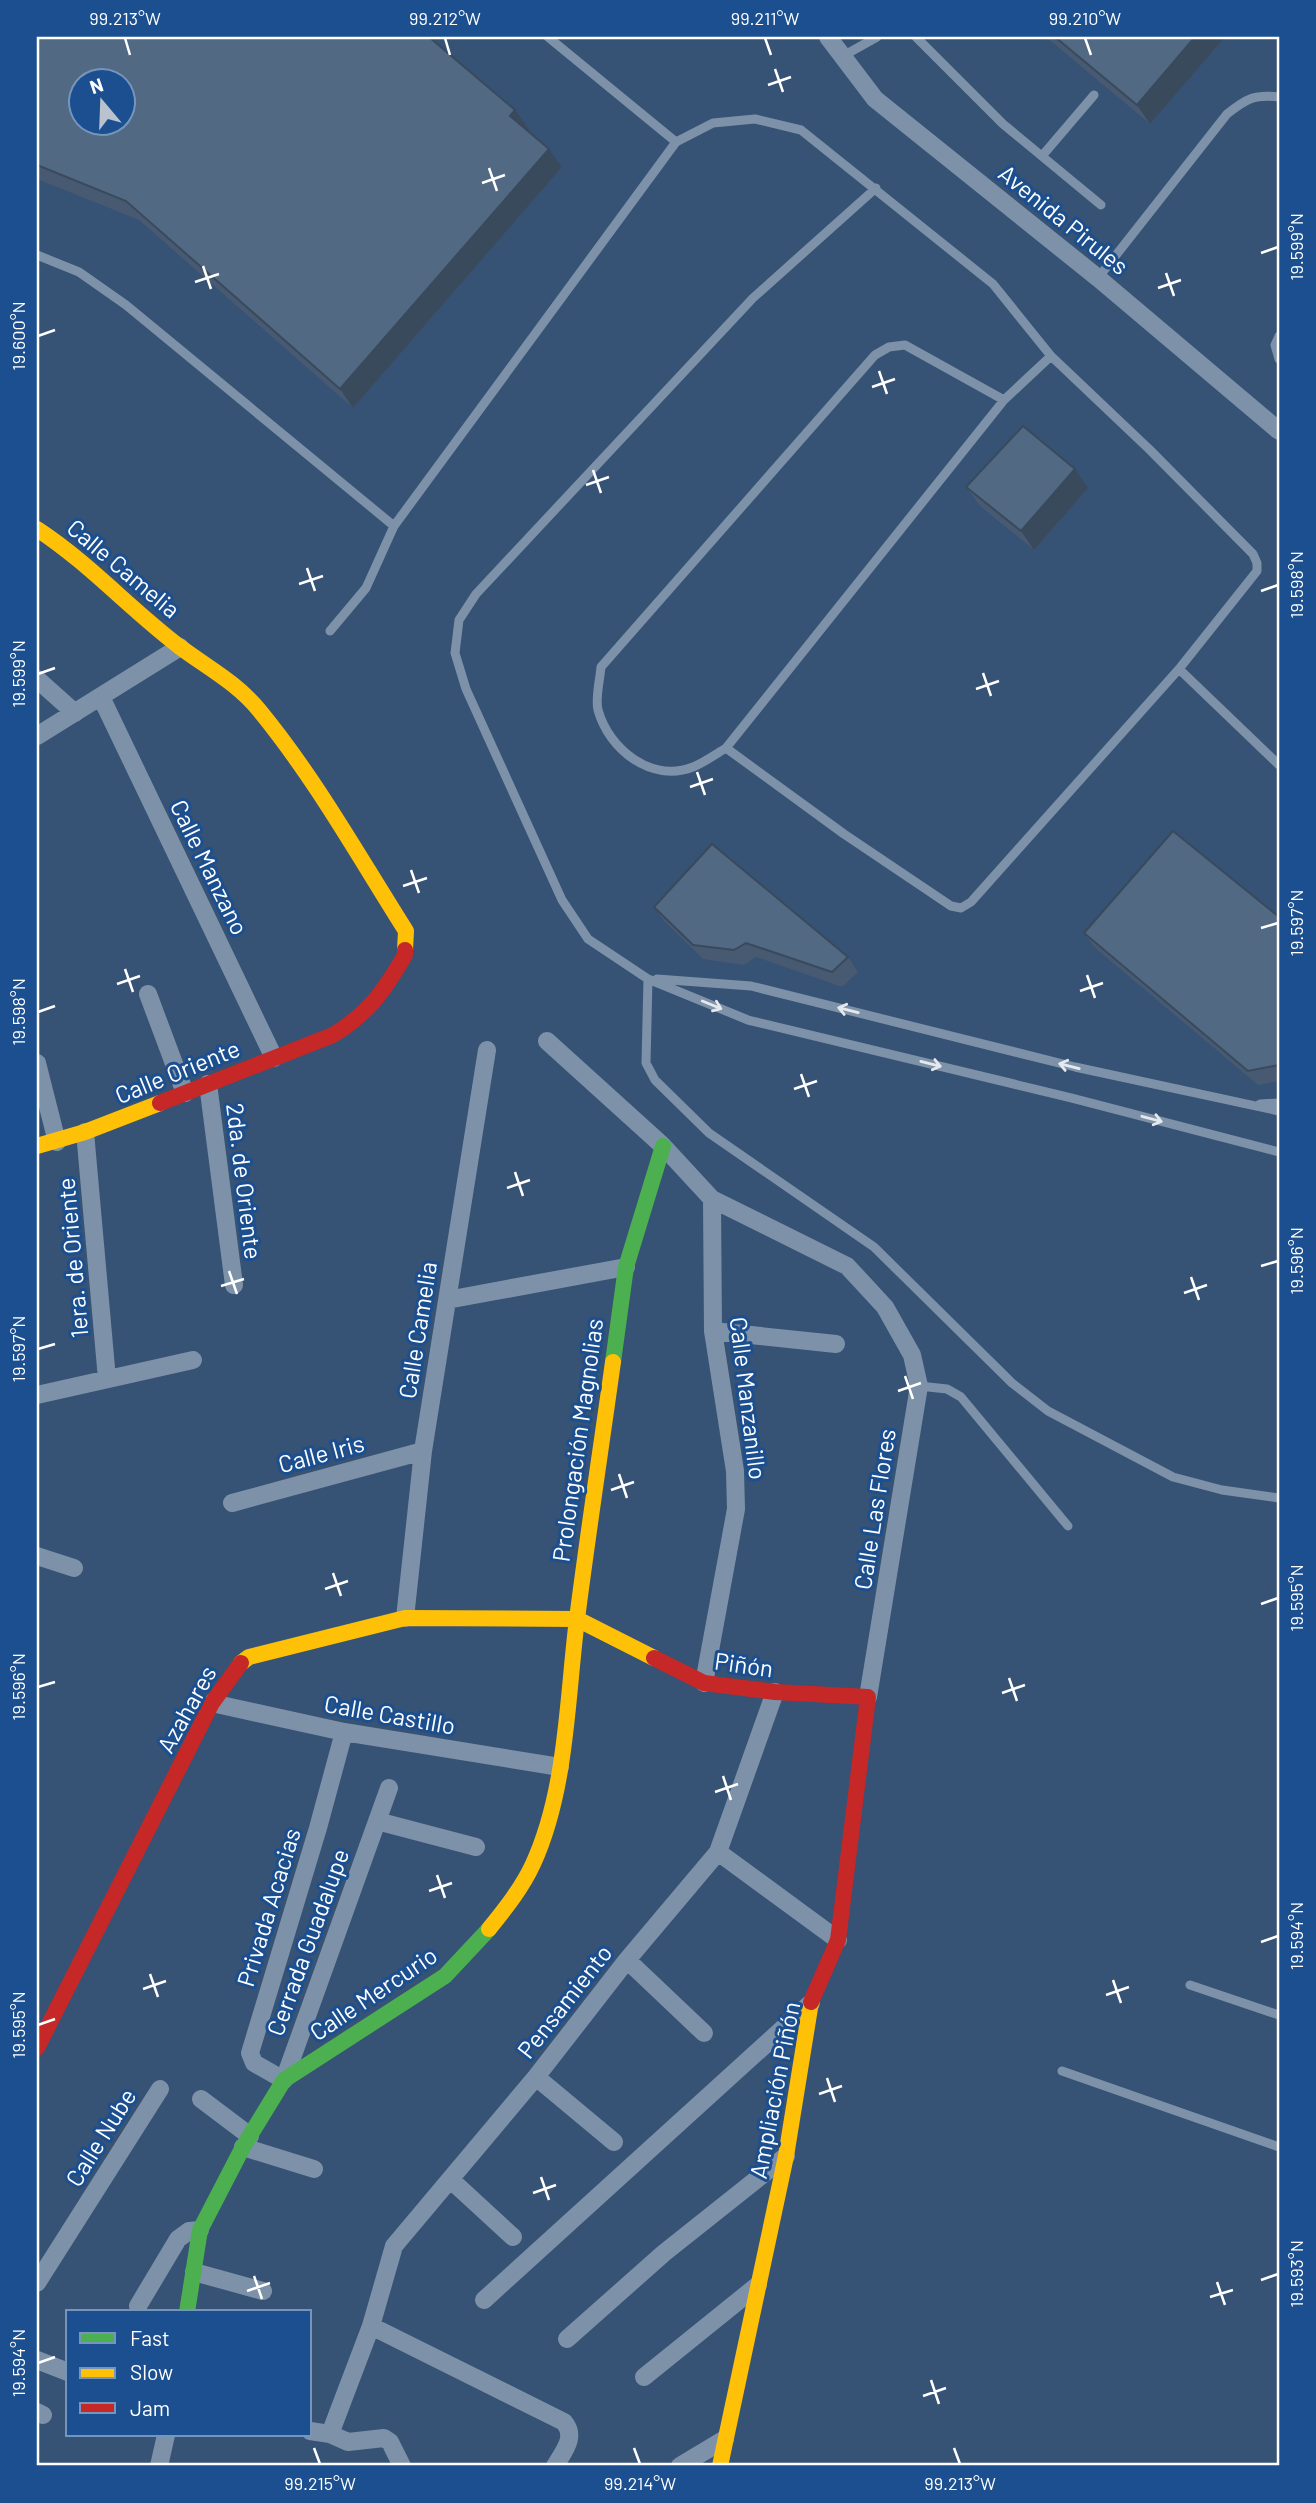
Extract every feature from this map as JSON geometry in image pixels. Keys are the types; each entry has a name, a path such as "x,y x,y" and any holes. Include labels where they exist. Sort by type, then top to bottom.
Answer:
{"street":[{"name":"Avenida Pirules","path":"828,37 875,99 1098,278 1279,431"},
{"name":"Calle Camelia","path":"37,529 62,545 180,647 235,684 259,710 317,791 406,931 405,955 385,990 354,1021 333,1035"},
{"path":"37,736 180,647"},
{"path":"37,679 75,713"},
{"name":"Calle Manzano","path":"101,697 274,1058"},
{"path":"148,993 185,1093"},
{"name":"Calle Oriente","path":"37,1146 85,1132 333,1035"},
{"path":"547,1041 663,1146 712,1199"},
{"name":"Calle Camelia","path":"405,1618 423,1451 487,1050"},
{"path":"37,1063 57,1142"},
{"name":"2da. de Oriente","path":"208,1084 234,1285"},
{"name":"1era. de Oriente","path":"85,1132 107,1379"},
{"name":"Prolongación Magnolias","path":"577,1619 626,1267 663,1146"},
{"name":"Calle Las Flores","path":"712,1199 847,1266 885,1307 912,1355 919,1386 867,1702"},
{"name":"Calle Manzanillo","path":"704,1683 736,1509 735,1471 713,1331 712,1199"},
{"path":"447,1300 626,1267"},
{"path":"713,1331 836,1344"},
{"path":"37,1395 193,1360"},
{"name":"Calle Iris","path":"232,1503 423,1451"},
{"path":"37,1556 74,1568"},
{"name":"Azahares","path":"37,2048 212,1703 237,1666 249,1657 405,1618 577,1619"},
{"name":"Piñón","path":"577,1619 704,1683 867,1702"},
{"name":"Calle Mercurio","path":"187,2310 201,2230 246,2141 284,2080 446,1976 482,1938 513,1899 533,1864 546,1829 560,1767 577,1619"},
{"name":"Pensamiento","path":"330,2434 370,2326 394,2246 536,2077 627,1960 718,1852 775,1692"},
{"name":"Ampliación Piñón","path":"720,2466 786,2156 811,2003 838,1940 867,1702"},
{"name":"Calle Castillo","path":"212,1703 344,1732 560,1767"},
{"name":"Privada Acacias","path":"284,2080 254,2063 250,2053 314,1842 344,1732"},
{"name":"Cerrada Guadalupe","path":"284,2080 389,1788"},
{"path":"377,1821 476,1847"},
{"path":"718,1852 838,1940"},
{"path":"627,1960 704,2033"},
{"path":"485,2300 811,2003"},
{"path":"536,2077 614,2142"},
{"name":"Calle Nube","path":"37,2283 160,2090"},
{"path":"201,2099 246,2141 314,2169"},
{"path":"567,2339 664,2253 786,2156"},
{"path":"451,2180 513,2237"},
{"path":"138,2306 178,2238 189,2231 201,2230"},
{"path":"194,2272 263,2291"},
{"path":"644,2377 758,2285"},
{"path":"370,2326 564,2422 570,2432 569,2439 555,2466"},
{"path":"37,2360 66,2371"},
{"path":"312,2431 330,2434 348,2442 377,2438 387,2440 402,2466"},
{"path":"159,2466 166,2436"},
{"path":"680,2466 724,2440"}],"lane":[{"path":"548,37 676,142"},
{"path":"843,56 877,37"},
{"path":"916,37 1003,124 1101,205"},
{"path":"1098,278 1227,114 1260,94 1279,97"},
{"path":"1042,156 1094,95"},
{"path":"330,631 366,588 394,526 676,142 713,123 755,119 801,130 993,284 1051,356 1150,450 1253,554 1257,571 1179,668 971,902 961,908 951,906 844,834 726,748"},
{"path":"876,188 753,298 477,594 459,620 455,653 466,690 562,900 588,939 648,979 748,1020 1072,1098 1279,1152"},
{"path":"37,255 79,272 126,305 394,526"},
{"path":"1279,336 1275,345 1279,359"},
{"path":"1004,400 905,345 889,347 875,355 601,667 597,708 610,738 631,759 660,771 692,767 726,748 1004,400 1051,356"},
{"path":"1179,668 1279,765"},
{"path":"648,979 751,986 1075,1068 1279,1111"},
{"path":"648,979 646,1063 655,1080 709,1133 874,1247 1012,1383 1048,1411 1173,1477 1222,1490 1279,1498"},
{"path":"1250,1105 1279,1103"},
{"path":"919,1386 947,1389 961,1398 1068,1526"},
{"path":"1190,1984 1279,2015"},
{"path":"1062,2071 1279,2147"}],"building":[{"path":"37,37 429,37 515,110 510,116 549,149 340,389 126,201 37,165"},
{"path":"1055,37 1195,37 1137,105"},
{"path":"1023,426 1075,469 1021,531 966,487"},
{"path":"1173,831 1279,917 1279,1065 1248,1071 1084,933"},
{"path":"712,844 848,957 832,972 746,943 734,950 693,945 654,907"}],"traffic: fast":[{"path":"613,1362 626,1267 663,1146"},
{"path":"187,2310 200,2230 243,2147 284,2080 445,1976 489,1929"}],"traffic: slow":[{"path":"37,529 56,542 162,633 232,684 259,710 318,790 406,931 405,950"},
{"path":"37,1146 85,1132 160,1103"},
{"path":"489,1929 529,1873 553,1806 564,1743 577,1619 613,1362"},
{"path":"241,1663 249,1657 405,1618 577,1619 654,1658"},
{"path":"720,2466 786,2156 811,2002"}],"traffic: jam":[{"path":"160,1103 333,1035 346,1027 375,1000 405,955 405,950"},
{"path":"654,1658 704,1683 775,1692 868,1697 838,1940 811,2002"},
{"path":"37,2048 212,1703 241,1663"}]}
